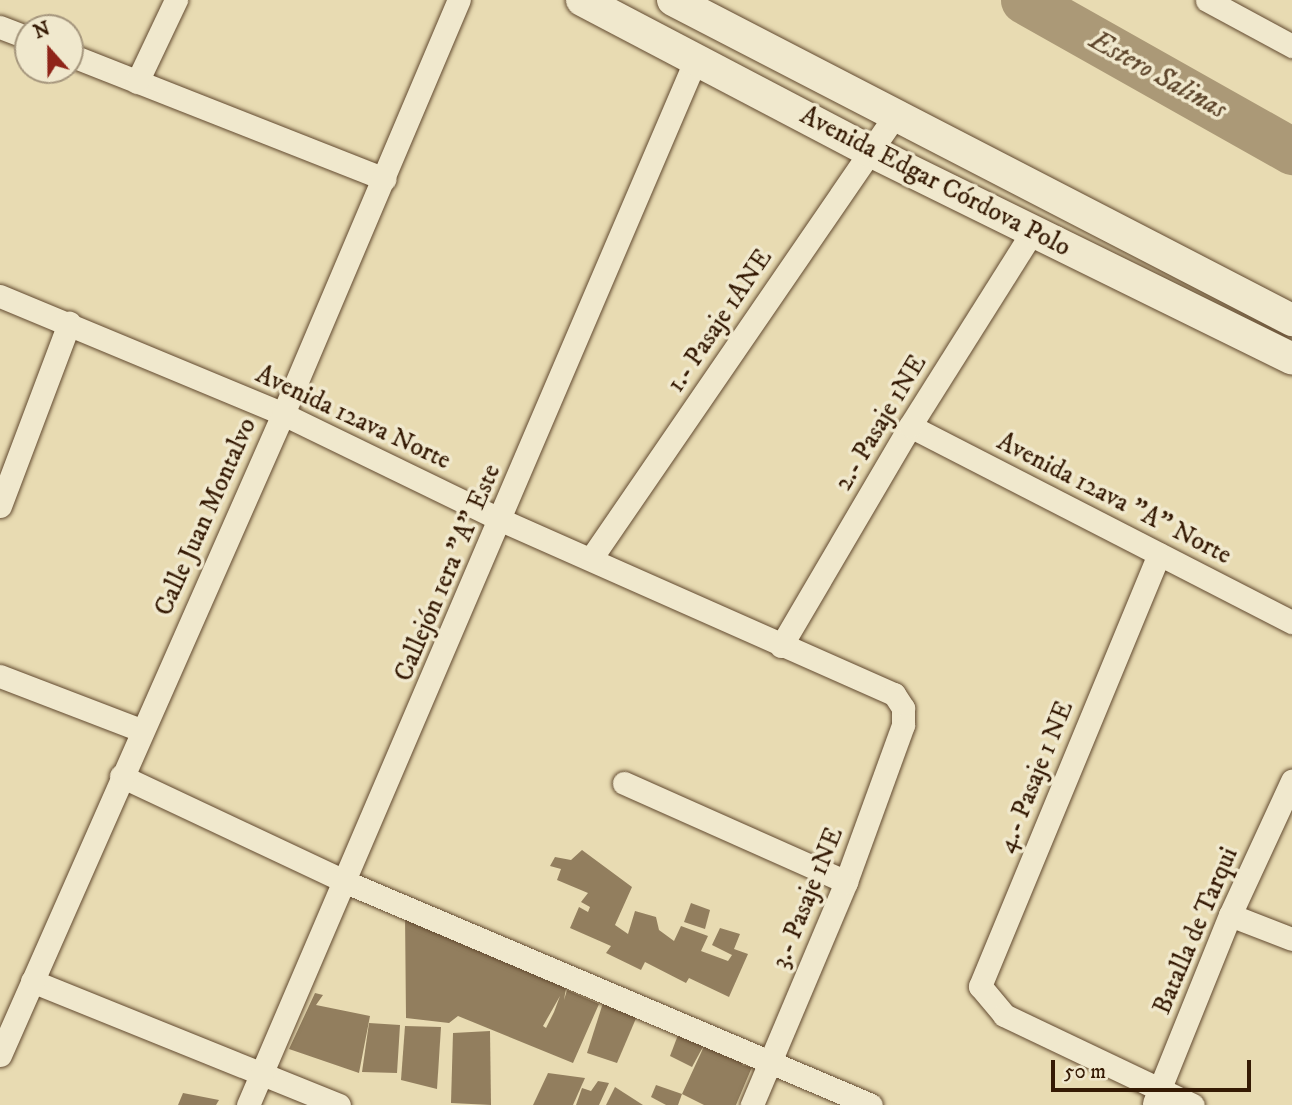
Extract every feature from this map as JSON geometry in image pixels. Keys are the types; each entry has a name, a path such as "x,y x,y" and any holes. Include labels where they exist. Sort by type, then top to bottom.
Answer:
{"main road":[{"name":"Avenida Edgar Córdova Polo","path":"582,0 870,151 1292,359"},
{"name":"Avenida Edgar Córdova Polo","path":"673,0 894,117 1292,320"}],"street":[{"path":"137,82 176,0"},
{"name":"Calle Juan Montalvo","path":"0,1055 141,730 284,414 459,0"},
{"path":"1207,0 1292,46"},
{"path":"84,61 384,179"},
{"name":"Callejón 1era \"A\" Este","path":"248,1105 501,520 695,61"},
{"name":"1.- Pasaje 1ANE","path":"592,558 894,117"},
{"name":"2.- Pasaje 1NE","path":"781,646 910,426 1032,231"},
{"name":"Avenida 12ava Norte","path":"0,296 284,414 501,520 894,694 903,708"},
{"path":"0,506 69,323"},
{"name":"Avenida 12ava \"A\" Norte","path":"910,426 1292,622"},
{"name":"4.- Pasaje 1 NE","path":"1156,1098 1004,1015 980,986 1158,555"},
{"path":"0,676 141,730"},
{"name":"3.- Pasaje 1NE","path":"752,1105 846,883 903,725 903,708"},
{"path":"121,776 346,882 769,1065 871,1105"},
{"name":"Batalla de Tarqui","path":"1156,1098 1230,915 1292,781"},
{"path":"624,783 846,883"},
{"path":"1230,915 1292,939"},
{"path":"32,981 339,1105"},
{"path":"1156,1098 1193,1105"}],"building":[{"path":"582,850 632,887 615,925 628,934 635,911 656,917 659,930 674,941 681,926 708,936 701,951 728,961 732,955 712,945 720,928 740,934 734,949 748,954 729,997 689,978 686,983 645,962 641,970 606,953 611,946 570,928 579,907 588,912 590,907 581,902 588,893 557,880 561,869 550,866 555,857 571,860"},
{"path":"691,903 710,910 705,929 684,922"},
{"path":"405,914 567,982 564,1000 567,990 599,1004 573,1063 458,1016 449,1023 406,1018","holes":["560,996 546,1028 543,1026"]},
{"path":"315,993 323,995 316,1005 370,1016 359,1073 289,1049"},
{"path":"603,1003 640,1009 617,1063 587,1053"},
{"path":"369,1023 400,1025 397,1073 362,1072"},
{"path":"405,1026 441,1027 437,1089 401,1080"},
{"path":"490,1031 491,1105 451,1103 453,1033"},
{"path":"678,1035 704,1045 692,1067 670,1056"},
{"path":"706,1042 744,1058 742,1065 752,1067 736,1105 704,1105 682,1094"},
{"path":"548,1073 585,1078 573,1105 533,1105"},
{"path":"598,1081 609,1083 599,1105 576,1105 582,1088 591,1091"},
{"path":"656,1085 682,1094 678,1105 666,1105 651,1097"},
{"path":"615,1087 643,1105 606,1105"},
{"path":"183,1093 219,1100 216,1105 178,1105"}],"waterway":[{"name":"Estero Salinas","path":"1024,0 1292,151"}]}
